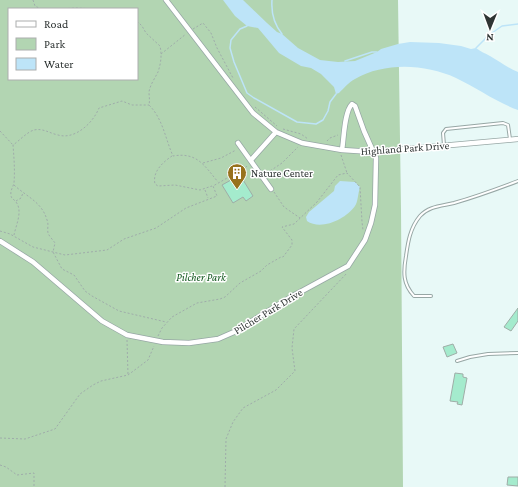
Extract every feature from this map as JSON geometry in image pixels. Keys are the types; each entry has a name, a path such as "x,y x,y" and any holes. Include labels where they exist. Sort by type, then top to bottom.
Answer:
{"street":[{"name":"Highland Park Drive","path":"166,0 253,113 276,132 302,143 341,152 373,152 518,139"},
{"name":"Pilcher Park Drive","path":"0,241 33,262 102,321 128,336 163,342 190,343 218,339 234,332 291,297 348,266 365,240 372,223 375,205 376,158 355,106 352,104 349,106 344,134"},
{"path":"251,160 276,132"},
{"path":"341,152 344,134"},
{"path":"238,143 271,189"}],"lane":[{"path":"444,145 443,133 446,129 503,123 508,125 510,139"},
{"path":"431,296 414,296 407,288 405,277 405,262 410,233 420,216 428,210 436,207 453,203 518,181"},
{"path":"457,361 488,354 518,353"}],"path":[{"path":"33,0 35,6 39,8"},
{"path":"138,22 160,46 161,54 158,72 154,77 149,92 149,105"},
{"path":"161,54 203,22 211,34 233,78"},
{"path":"13,145 32,130 42,129 58,136 69,137 88,124 96,116 98,108 122,101 132,105 149,105 154,110 164,128 173,156"},
{"path":"251,104 280,128 301,134 312,140"},
{"path":"0,131 13,145 15,166 14,184 10,194 16,201 19,209 19,216 14,236"},
{"path":"322,147 330,138 336,135 344,134"},
{"path":"262,176 282,163 302,143"},
{"path":"202,164 220,158 236,150"},
{"path":"341,152 347,173 360,187 362,222 365,240"},
{"path":"218,183 202,164 189,155 173,156 157,170 153,178 155,184 158,186 175,185 193,190 205,190 213,186 245,168 251,160"},
{"path":"271,189 284,206 300,219 317,202 338,176 347,173"},
{"path":"14,184 23,193 35,200 48,221 48,233 55,243 53,252 62,269 74,275 85,292 119,311 166,322"},
{"path":"0,231 14,236 33,247 64,255 107,250 124,239 156,228 186,208 217,196 213,186"},
{"path":"205,190 208,199"},
{"path":"16,201 21,198 23,193"},
{"path":"225,487 226,438 233,422 243,408 276,390 295,371 292,348 294,329 346,276 350,269"},
{"path":"128,336 128,375"},
{"path":"0,465 6,467 17,475 34,473 34,487"}],"green space":[{"name":"Pilcher Park","path":"0,0 398,0 403,487 0,487"}],"water":[{"path":"223,0 243,0 277,32 282,34 298,48 320,60 338,62 355,61 381,49 410,42 439,43 471,49 476,48 518,72 518,110 456,78 444,73 418,68 405,67 379,70 353,80 336,94 334,87 321,74 311,68 301,66 279,53 258,28 247,26 235,16"},
{"path":"340,181 355,182 360,187 357,202 351,211 340,219 326,224 319,225 307,221 306,217 309,212 334,191 335,186"}],"building":[{"name":"Nature Center","path":"240,175 253,196 246,201 243,197 233,203 222,185"},
{"path":"518,308 518,321 511,331 504,327"},
{"path":"453,344 457,353 447,357 443,347"},
{"path":"455,373 463,374 463,377 467,378 462,405 457,404 458,402 450,401"},
{"path":"508,477 518,477 518,486 507,485"}],"waterway":[{"path":"272,0 274,18 282,34"},
{"path":"476,48 489,35 502,26 518,24"},
{"path":"247,26 240,29 231,40 230,48 234,62 247,93 297,122 316,124 323,120 328,111 330,102 336,94"},
{"path":"345,61 372,52 377,52"}],"place":[{"name":"Nature Center","path":"237,190"}]}
